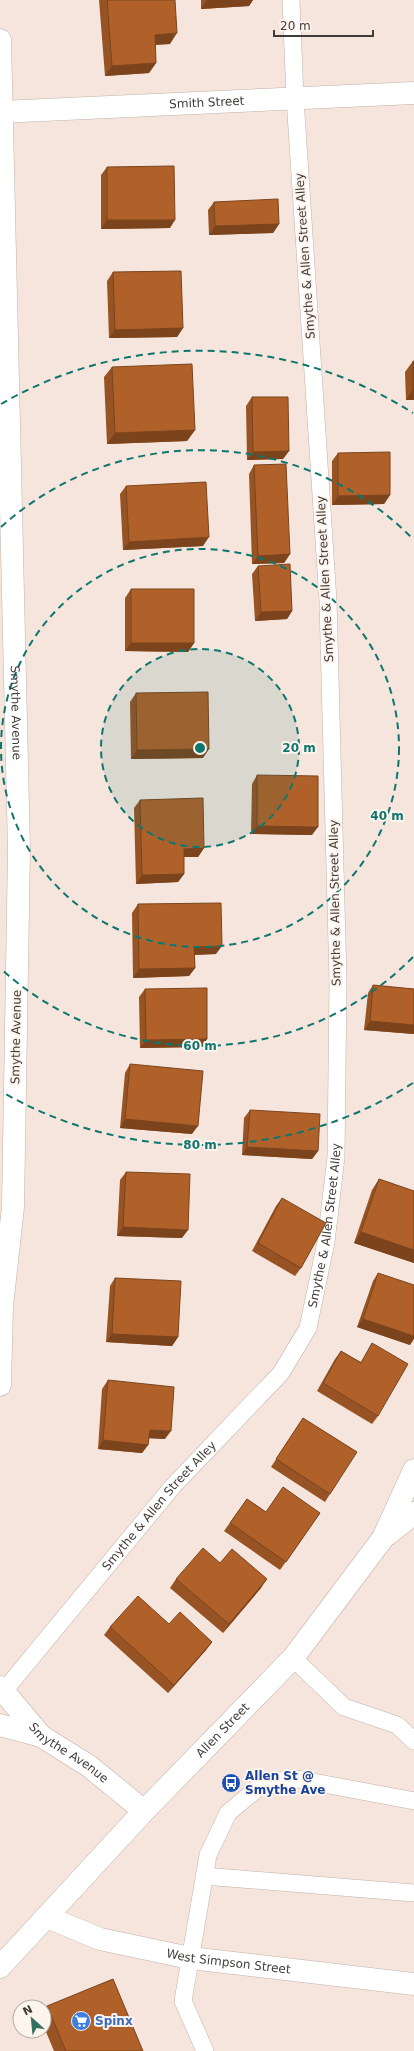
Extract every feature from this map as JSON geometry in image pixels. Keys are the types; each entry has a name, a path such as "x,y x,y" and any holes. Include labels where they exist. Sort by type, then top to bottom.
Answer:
{"street":[{"name":"Smythe Avenue","path":"0,40 19,850 13,1208 1,1306 0,1385"},
{"name":"Smith Street","path":"2,112 414,93"},
{"name":"Allen Street","path":"0,1967 47,1918 144,1811 293,1658 383,1538 414,1470"},
{"path":"383,1538 414,1513"},
{"name":"Smythe Avenue","path":"1,1690 41,1736 89,1766 144,1811"},
{"path":"0,1724 41,1736"},
{"name":"West Simpson Street","path":"47,1918 100,1939 190,1958 414,1984"}],"lane":[{"name":"Smythe & Allen Street Alley","path":"1,1690 173,1486 281,1373 308,1328 326,1242 336,1157 338,981 328,601 295,98 291,0"},
{"path":"293,1658 344,1707 397,1725 414,1741"},
{"path":"205,2051 183,2001 208,1855 228,1813 260,1786 292,1778 414,1801"},
{"path":"204,1876 414,1893"}],"building":[{"path":"107,0 175,0 177,33 155,35 156,63 112,66"},
{"path":"174,166 175,220 107,220 107,167"},
{"path":"278,199 279,224 215,226 214,202"},
{"path":"181,271 183,328 115,330 113,272"},
{"path":"414,361 414,389 413,389"},
{"path":"192,364 195,430 115,433 112,367"},
{"path":"252,397 288,397 289,451 253,452"},
{"path":"390,452 390,495 338,496 338,453"},
{"path":"286,464 290,554 258,556 254,465"},
{"path":"206,482 209,537 129,542 126,486"},
{"path":"290,564 292,611 261,612 258,566"},
{"path":"131,589 194,589 194,643 131,643"},
{"path":"208,692 209,749 137,750 136,693"},
{"path":"257,775 318,776 318,827 257,826"},
{"path":"203,798 204,848 184,849 184,874 142,875 140,800"},
{"path":"221,903 222,946 194,947 195,968 139,969 138,904"},
{"path":"373,985 414,989 414,1025 370,1021"},
{"path":"207,988 207,1039 146,1040 145,989"},
{"path":"130,1064 203,1071 198,1126 125,1119"},
{"path":"250,1110 320,1114 318,1151 247,1147"},
{"path":"126,1172 190,1174 188,1230 123,1227"},
{"path":"379,1179 414,1191 414,1250 361,1232"},
{"path":"282,1198 326,1223 301,1268 258,1243"},
{"path":"378,1273 414,1285 414,1336 363,1319"},
{"path":"115,1278 181,1281 178,1337 112,1334"},
{"path":"372,1343 408,1364 378,1416 323,1383 341,1351 361,1363"},
{"path":"108,1380 174,1387 171,1431 150,1430 148,1445 103,1440"},
{"path":"303,1418 357,1452 330,1494 276,1459"},
{"path":"283,1487 320,1513 286,1562 230,1523 247,1499 266,1512"},
{"path":"203,1548 220,1563 232,1549 267,1579 229,1624 176,1579"},
{"path":"138,1596 169,1624 180,1612 212,1642 174,1685 110,1627"},
{"name":"Spinx","path":"113,1979 143,2051 66,2051 52,2018 52,2004"}],"place":[{"name":"Allen St @ Smythe Ave","path":"231,1783"},
{"name":"Spinx","path":"81,2021"}]}
